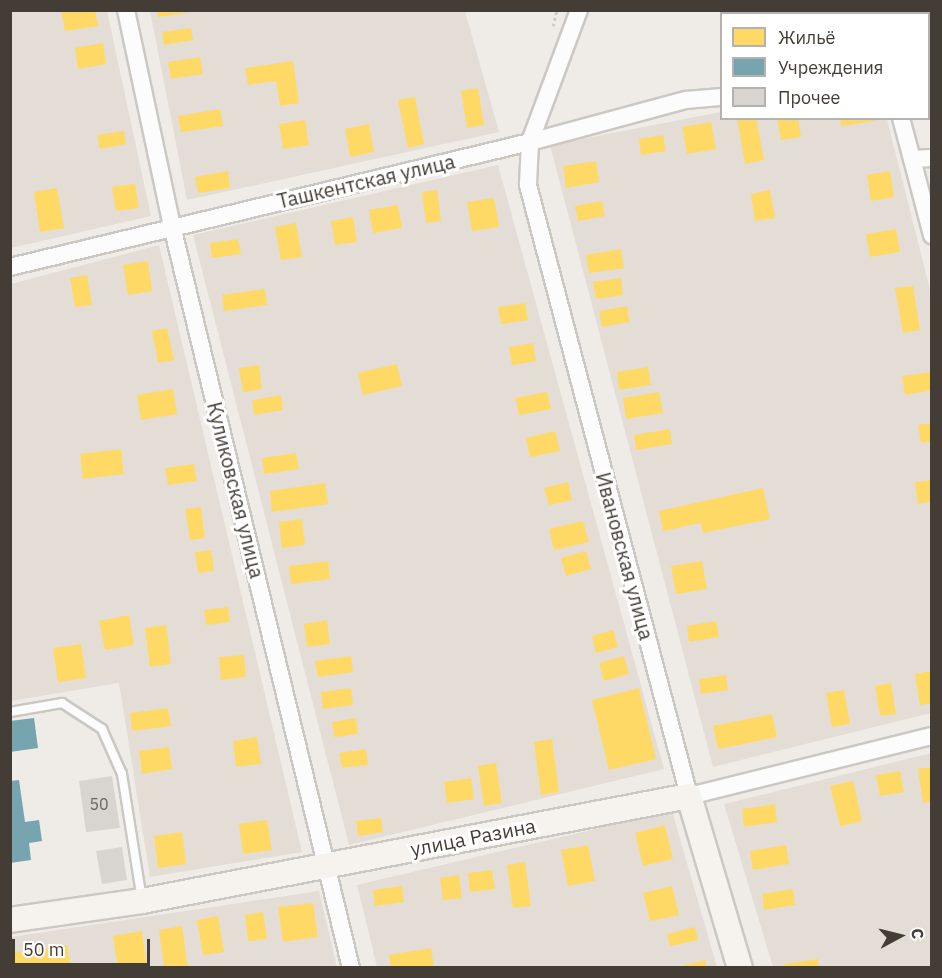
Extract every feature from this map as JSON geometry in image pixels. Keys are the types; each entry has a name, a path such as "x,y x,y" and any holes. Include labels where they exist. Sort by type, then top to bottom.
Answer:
{"street":[{"name":"Куликовская улица","path":"126,10 172,226 351,968"},
{"name":"Ивановская улица","path":"579,10 530,142 528,174 533,213 689,796 740,968"},
{"name":"Ташкентская улица","path":"10,267 172,226 530,142 686,100 720,97"},
{"path":"901,120 932,235"},
{"path":"912,159 932,158"},
{"name":"улица Разина","path":"10,920 142,901 689,796 932,736"}],"lane":[{"path":"10,712 62,703 102,729 122,774 142,901"}],"shaded area":[{"path":"10,11 107,11 151,216 11,248"},
{"path":"150,11 465,11 499,132 187,200"},
{"path":"720,112 720,120 887,120 931,294 931,713 713,767 550,145"},
{"path":"498,165 664,769 349,845 193,235"},
{"path":"159,245 302,852 150,877 119,683 11,701 11,284"},
{"path":"931,753 931,967 773,967 724,804"},
{"path":"672,811 717,967 377,967 357,885"},
{"path":"319,891 337,967 11,968 11,937"}],"building: Жильё":[{"path":"61,10 95,10 98,26 65,31"},
{"path":"157,10 190,10 190,12 158,17"},
{"path":"191,28 193,40 164,45 162,32"},
{"path":"103,43 106,64 78,69 75,48"},
{"path":"200,57 203,74 171,79 168,62"},
{"path":"293,61 299,103 280,106 276,81 248,85 245,68"},
{"path":"478,88 484,125 467,128 461,91"},
{"path":"415,97 424,144 408,148 398,100"},
{"path":"220,109 223,126 181,132 178,116"},
{"path":"305,120 309,145 283,149 279,124"},
{"path":"737,120 756,120 764,160 745,164"},
{"path":"777,120 798,120 801,137 781,140"},
{"path":"840,120 875,120 875,121 841,126"},
{"path":"711,122 716,149 687,154 682,127"},
{"path":"369,124 374,152 350,157 345,129"},
{"path":"124,131 126,144 100,149 97,135"},
{"path":"663,135 666,151 641,155 639,139"},
{"path":"596,161 599,182 566,188 563,166"},
{"path":"228,171 230,188 198,193 195,177"},
{"path":"890,171 894,197 871,201 867,175"},
{"path":"135,184 139,208 116,211 112,187"},
{"path":"57,188 64,228 40,232 34,192"},
{"path":"437,190 441,221 426,223 422,192"},
{"path":"770,190 775,218 755,221 751,194"},
{"path":"494,198 499,227 472,231 467,202"},
{"path":"602,201 605,216 578,221 575,206"},
{"path":"398,205 402,228 373,233 369,210"},
{"path":"353,217 357,242 335,245 331,221"},
{"path":"296,223 302,257 281,260 275,227"},
{"path":"896,229 900,252 870,257 866,234"},
{"path":"238,239 241,254 212,258 210,243"},
{"path":"621,249 624,268 589,273 586,255"},
{"path":"148,261 152,291 128,295 123,265"},
{"path":"87,275 92,305 75,307 70,278"},
{"path":"621,278 623,295 596,299 593,282"},
{"path":"913,286 920,330 903,333 895,288"},
{"path":"265,289 267,305 224,311 222,295"},
{"path":"525,303 528,320 501,324 498,307"},
{"path":"627,306 630,322 602,327 599,311"},
{"path":"167,328 174,360 158,363 152,331"},
{"path":"533,343 536,361 512,365 509,347"},
{"path":"397,364 402,386 363,395 358,373"},
{"path":"259,365 262,389 243,392 239,368"},
{"path":"648,367 651,385 619,390 617,372"},
{"path":"932,372 932,390 905,395 902,376"},
{"path":"173,389 177,414 141,420 137,395"},
{"path":"547,392 551,409 519,415 515,398"},
{"path":"659,392 663,413 626,419 623,398"},
{"path":"281,395 283,410 254,415 252,400"},
{"path":"932,423 932,441 921,443 918,425"},
{"path":"670,429 672,444 636,450 634,435"},
{"path":"555,431 560,451 530,457 526,438"},
{"path":"121,449 124,474 83,479 80,454"},
{"path":"296,453 299,469 264,474 262,458"},
{"path":"194,464 197,481 168,485 165,468"},
{"path":"932,480 932,501 918,504 915,482"},
{"path":"568,482 572,500 549,505 544,488"},
{"path":"325,483 328,504 272,512 270,491"},
{"path":"763,488 770,519 703,533 701,523 663,531 659,511"},
{"path":"201,507 205,538 190,540 185,509"},
{"path":"302,519 305,545 282,548 279,522"},
{"path":"583,521 589,542 554,550 549,529"},
{"path":"211,550 214,571 198,573 195,552"},
{"path":"586,551 591,569 566,576 561,558"},
{"path":"328,561 330,579 291,584 289,566"},
{"path":"702,561 707,589 676,594 671,566"},
{"path":"228,607 230,622 206,625 204,610"},
{"path":"129,615 134,645 105,650 99,621"},
{"path":"327,620 330,644 307,647 304,624"},
{"path":"716,621 719,637 689,642 687,626"},
{"path":"166,625 171,664 150,667 145,628"},
{"path":"613,630 618,647 596,653 592,636"},
{"path":"81,644 86,678 58,682 53,648"},
{"path":"244,655 246,677 221,680 219,657"},
{"path":"351,656 353,672 318,677 315,661"},
{"path":"624,656 629,674 604,681 599,663"},
{"path":"932,671 932,703 920,705 915,674"},
{"path":"726,675 728,690 701,694 699,679"},
{"path":"891,683 896,714 880,716 875,686"},
{"path":"351,688 353,705 323,709 321,692"},
{"path":"639,688 656,759 609,770 592,700"},
{"path":"844,690 850,724 832,727 826,693"},
{"path":"168,708 171,726 132,731 130,713"},
{"path":"772,714 777,737 718,749 713,726"},
{"path":"356,718 358,734 334,737 332,722"},
{"path":"257,737 261,764 236,767 233,741"},
{"path":"552,739 559,792 541,795 534,742"},
{"path":"169,747 172,769 142,774 139,751"},
{"path":"366,749 368,765 342,768 339,753"},
{"path":"496,763 502,803 484,806 478,766"},
{"path":"932,767 932,801 923,803 918,769"},
{"path":"900,771 904,792 880,796 876,775"},
{"path":"471,778 474,799 447,803 444,782"},
{"path":"853,781 862,821 840,826 830,786"},
{"path":"775,804 777,822 744,827 742,809"},
{"path":"381,818 383,832 358,836 356,821"},
{"path":"267,820 272,850 243,854 239,824"},
{"path":"665,825 673,859 643,866 635,833"},
{"path":"182,832 186,864 158,868 154,836"},
{"path":"588,845 595,881 568,886 561,850"},
{"path":"786,845 789,864 753,870 750,851"},
{"path":"525,862 531,906 513,908 507,865"},
{"path":"492,870 495,889 470,892 468,873"},
{"path":"459,875 462,898 443,900 440,878"},
{"path":"402,886 404,902 375,906 373,890"},
{"path":"672,886 679,915 650,921 643,893"},
{"path":"793,889 795,905 764,910 762,894"},
{"path":"313,903 318,937 283,942 278,907"},
{"path":"263,912 267,939 248,941 245,915"},
{"path":"218,916 224,952 203,955 197,920"},
{"path":"182,926 188,968 164,968 159,930"},
{"path":"695,927 698,940 670,946 667,934"},
{"path":"142,931 147,968 118,968 113,936"},
{"path":"67,945 71,968 10,968 10,953"},
{"path":"431,948 434,968 391,968 389,955"},
{"path":"818,959 819,968 785,968 784,964"},
{"path":"705,960 707,968 678,968 678,967"}],"building: Учреждения":[{"path":"34,718 38,748 10,752 10,721"},
{"path":"19,780 25,822 39,820 42,841 29,843 31,860 10,863 10,781"}],"building: Прочее":[{"path":"112,776 120,828 86,832 79,781"},
{"path":"122,847 127,880 102,884 96,851"}]}
